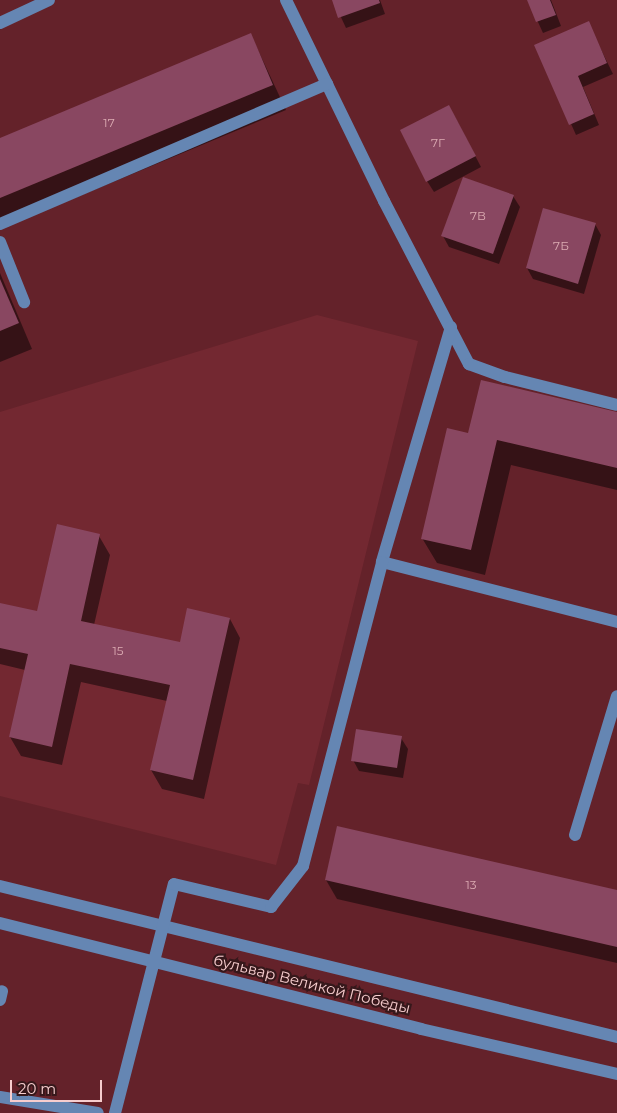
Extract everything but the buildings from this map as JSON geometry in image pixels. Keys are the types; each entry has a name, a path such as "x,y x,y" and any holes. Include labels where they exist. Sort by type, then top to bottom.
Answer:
{"street":[{"path":"0,23 49,0"},
{"path":"286,0 469,364 505,377 617,405"},
{"path":"0,224 327,84"},
{"path":"0,242 24,302"},
{"path":"116,1113 174,884 270,907 303,866 382,562 451,327"},
{"path":"382,562 617,622"},
{"path":"574,835 617,696"},
{"name":"бульвар Великой Победы","path":"0,886 617,1037"},
{"name":"бульвар Великой Победы","path":"0,923 617,1074"},
{"path":"0,1097 98,1113"}],"shaded area":[{"path":"317,315 418,341 309,785 298,783 276,865 0,796 0,412"}]}
